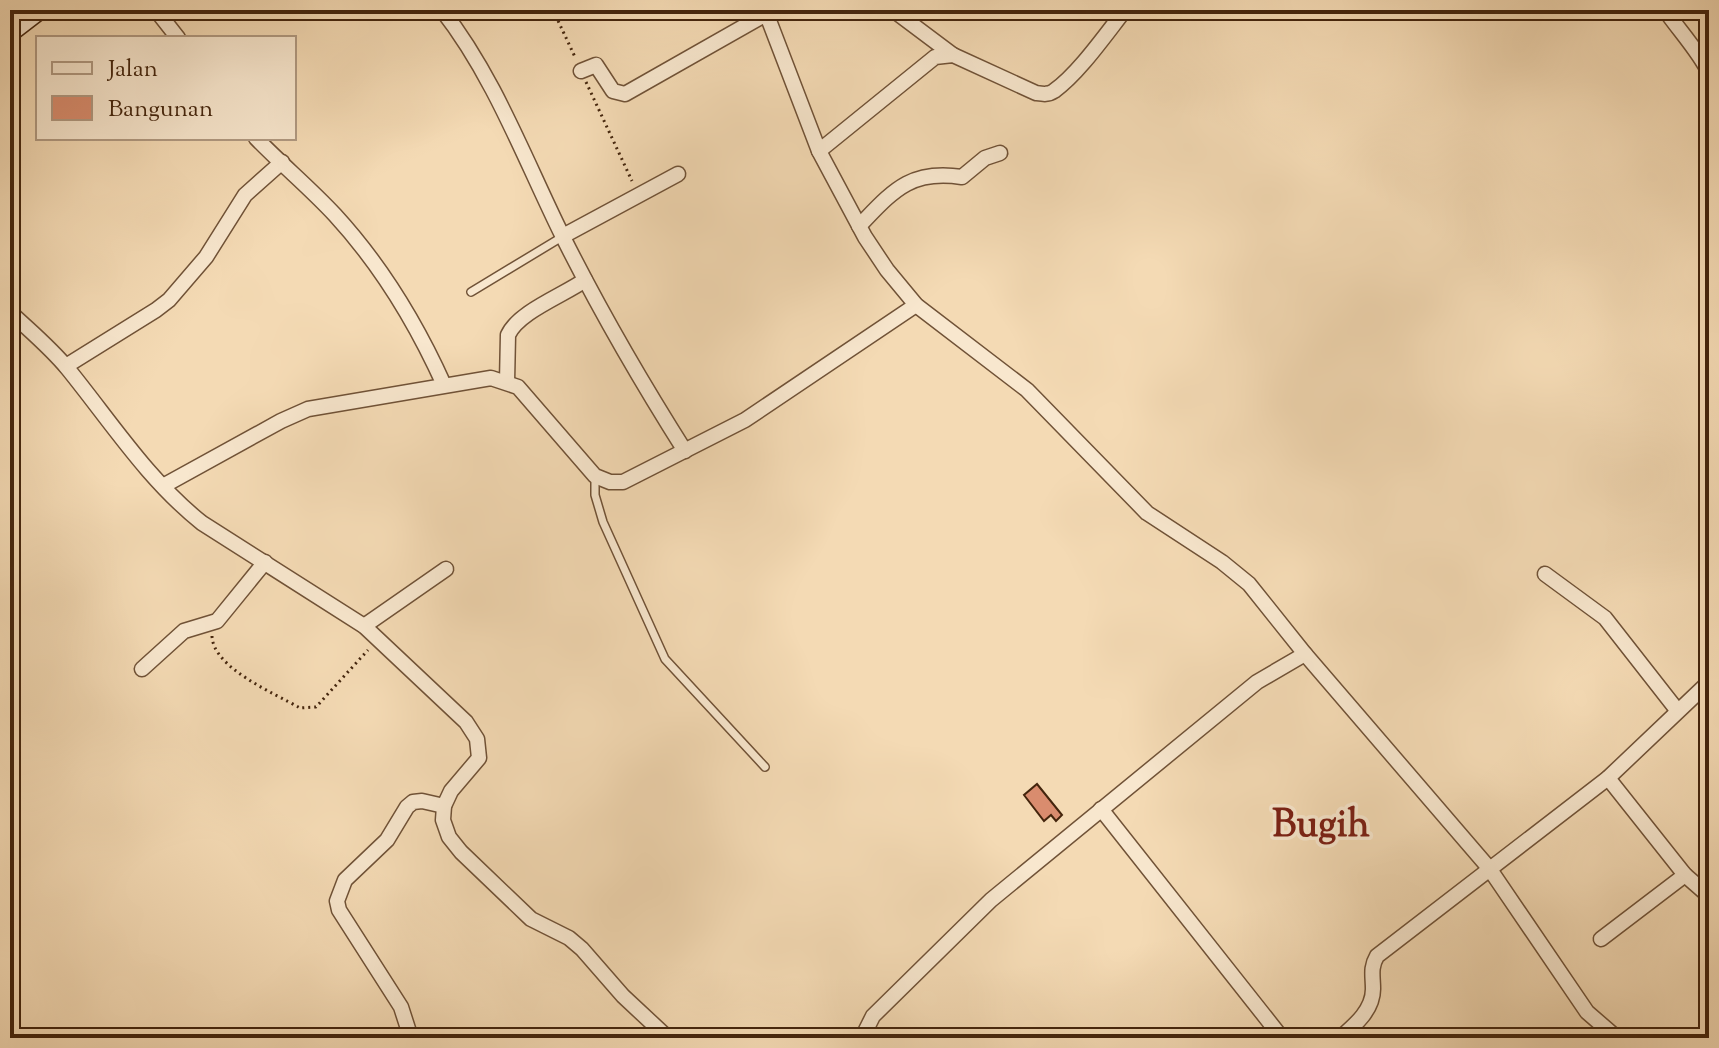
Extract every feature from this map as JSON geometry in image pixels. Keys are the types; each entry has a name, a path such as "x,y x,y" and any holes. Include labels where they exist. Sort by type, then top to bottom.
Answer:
{"street":[{"path":"10,30 36,10"},
{"path":"156,10 176,36"},
{"path":"442,10 457,29 494,94 585,280 628,360 685,451"},
{"path":"893,10 953,55 1045,95 1053,92 1087,57 1125,10"},
{"path":"1665,10 1686,42 1704,61 1709,73"},
{"path":"581,71 596,65 613,91 625,94 769,12 819,151 859,226 887,270 916,305 1027,390 1147,513 1222,562 1249,584 1305,654 1489,868 1587,1012 1617,1038"},
{"path":"819,151 935,57 953,55"},
{"path":"258,140 337,218 364,250 428,348 444,385"},
{"path":"859,226 898,186 917,178 943,174 962,177 985,158 1000,153"},
{"path":"66,366 169,300 206,257 245,195 282,162"},
{"path":"563,236 678,174"},
{"path":"507,382 508,335 511,329 521,319 585,280"},
{"path":"163,486 308,409 491,378 518,387 595,476 610,482 623,482 745,420 916,305"},
{"path":"10,312 66,366 125,444 182,507 202,523 364,626 466,722 477,739 479,758 451,791 444,806 443,820 449,837 531,919 569,938 623,996 668,1038"},
{"path":"142,669 184,631 217,621 265,562"},
{"path":"364,626 446,569"},
{"path":"1545,574 1605,618 1677,710"},
{"path":"862,1038 873,1016 991,900 1257,682 1305,654"},
{"path":"1340,1038 1359,1021 1370,1005 1372,964 1377,956 1608,778 1709,682"},
{"path":"1608,778 1685,875 1709,896"},
{"path":"411,1038 401,1007 339,910 337,901 345,880 387,840 407,807 413,802 422,801 444,806"},
{"path":"1101,809 1282,1038"},
{"path":"1601,939 1685,875"}],"lane":[{"path":"471,292 563,236"},
{"path":"595,476 595,495 603,522 665,659 765,767"}],"path":[{"path":"553,10 639,195"},
{"path":"217,621 212,639 214,651 240,674 300,708 316,707 378,639"}],"building":[{"path":"1037,784 1062,815 1056,821 1051,815 1044,821 1024,795"}],"district":[{"name":"Bugih","path":"1321,823"}]}
